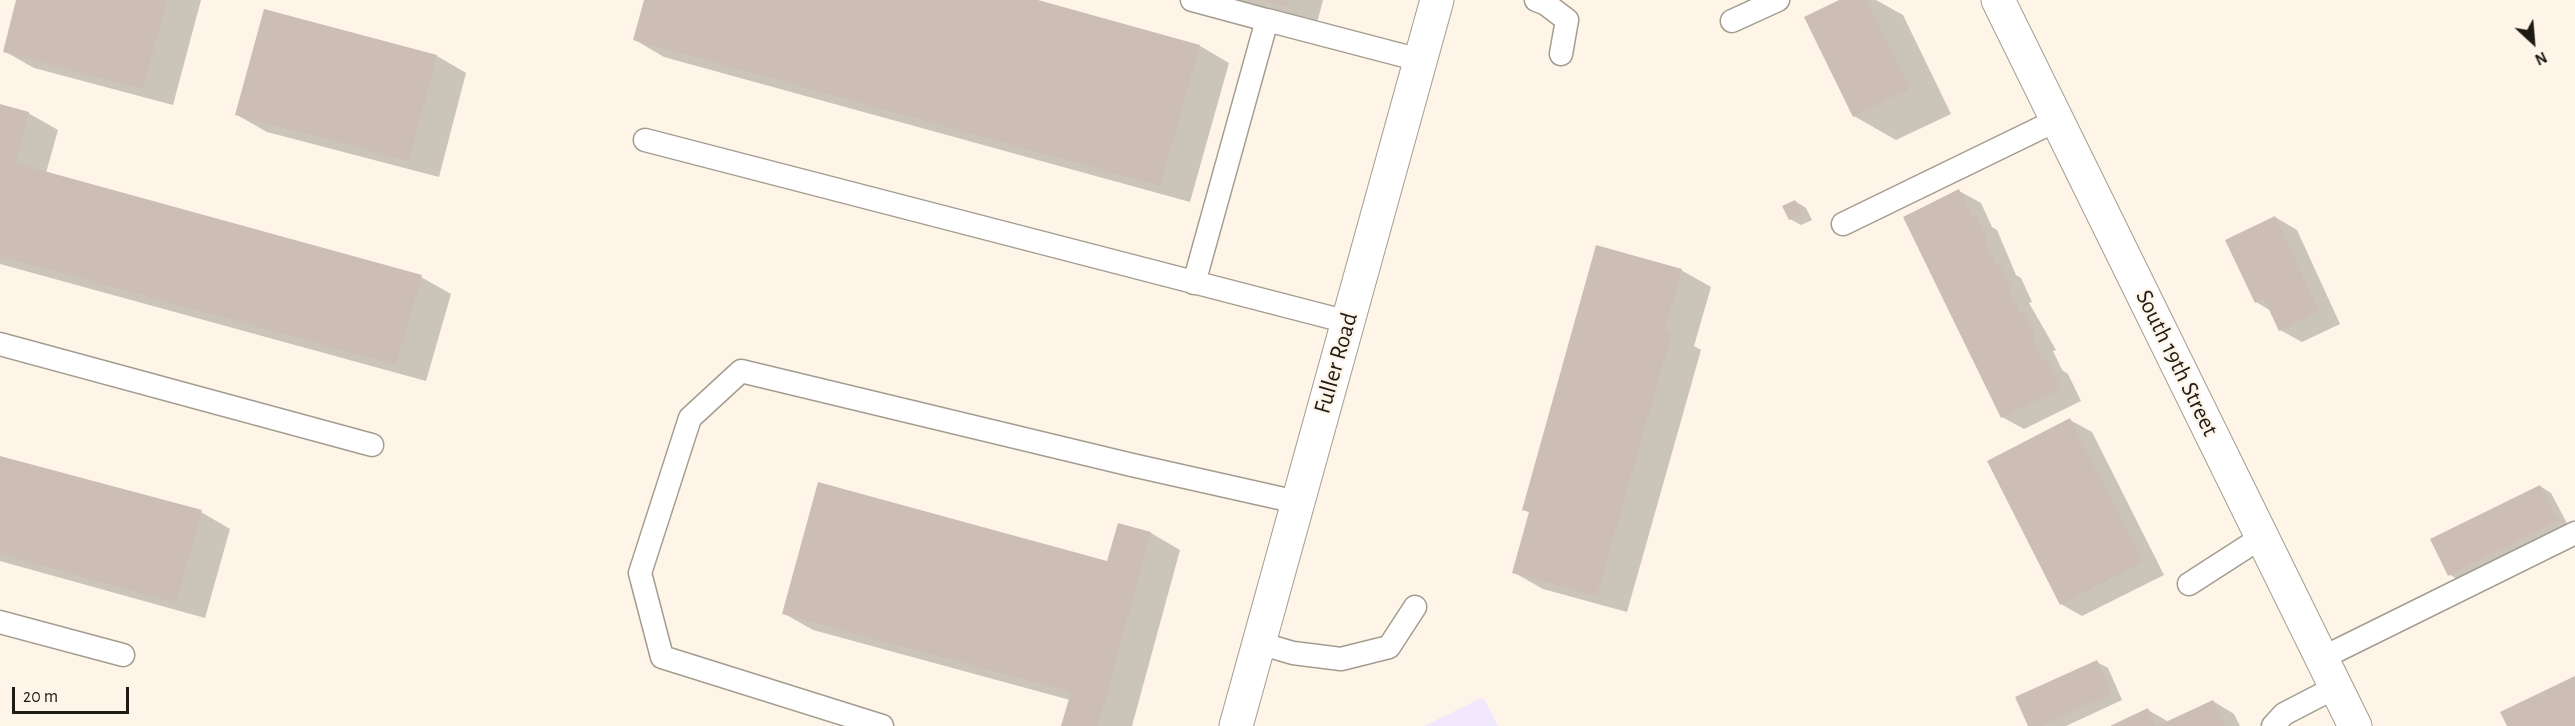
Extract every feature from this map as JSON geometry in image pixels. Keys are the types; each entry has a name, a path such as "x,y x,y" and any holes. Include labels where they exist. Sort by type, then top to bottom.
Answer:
{"street":[{"name":"Fuller Road","path":"1236,726 1437,0"},
{"name":"South 19th Street","path":"1998,0 2355,726"}],"lane":[{"path":"1192,0 1420,60"},
{"path":"1536,0 1546,4 1567,20 1561,54"},
{"path":"1732,21 1778,0"},
{"path":"1194,283 1267,20 1269,21"},
{"path":"1842,224 2057,120"},
{"path":"645,140 1348,321"},
{"path":"0,344 372,444"},
{"path":"882,726 662,657 640,573 690,418 741,371 1110,460 1298,502"},
{"path":"2322,658 2575,533"},
{"path":"2189,584 2262,537"},
{"path":"1259,643 1293,653 1341,659 1389,647 1415,608"},
{"path":"0,621 123,655"},
{"path":"2273,726 2284,714 2336,687"}],"shaded area":[{"path":"1483,697 1498,726 1424,726"}],"building":[{"path":"16,0 167,0 143,89 3,52"},
{"path":"644,0 1038,0 1200,45 1160,186 633,40"},
{"path":"1264,0 1289,0 1287,7"},
{"path":"1839,0 1866,0 1910,89 1853,117 1804,17"},
{"path":"264,9 437,55 409,161 235,115"},
{"path":"0,104 29,112 15,163 422,275 396,365 0,256"},
{"path":"1959,189 1973,217 1976,216 1988,241 1985,243 2012,290 2009,291 2020,313 2023,312 2036,337 2032,339 2043,361 2047,360 2061,389 2001,418 1903,217"},
{"path":"1795,200 1802,214 1789,220 1782,206"},
{"path":"2275,216 2319,311 2279,331 2264,299 2255,303 2225,240"},
{"path":"1596,245 1682,269 1665,330 1672,332 1597,596 1512,573 1529,512 1522,510"},
{"path":"2070,418 2143,562 2060,605 1987,461"},
{"path":"0,456 202,510 176,603 0,554"},
{"path":"818,482 1107,561 1118,523 1151,532 1098,726 1061,726 1071,692 782,614"},
{"path":"2540,485 2559,521 2448,576 2430,539"},
{"path":"2097,660 2112,694 2042,726 2028,726 2015,697"},
{"path":"2575,676 2575,726 2507,726 2500,712"},
{"path":"2213,700 2225,726 2157,726"},
{"path":"2148,708 2156,726 2110,726"}]}
